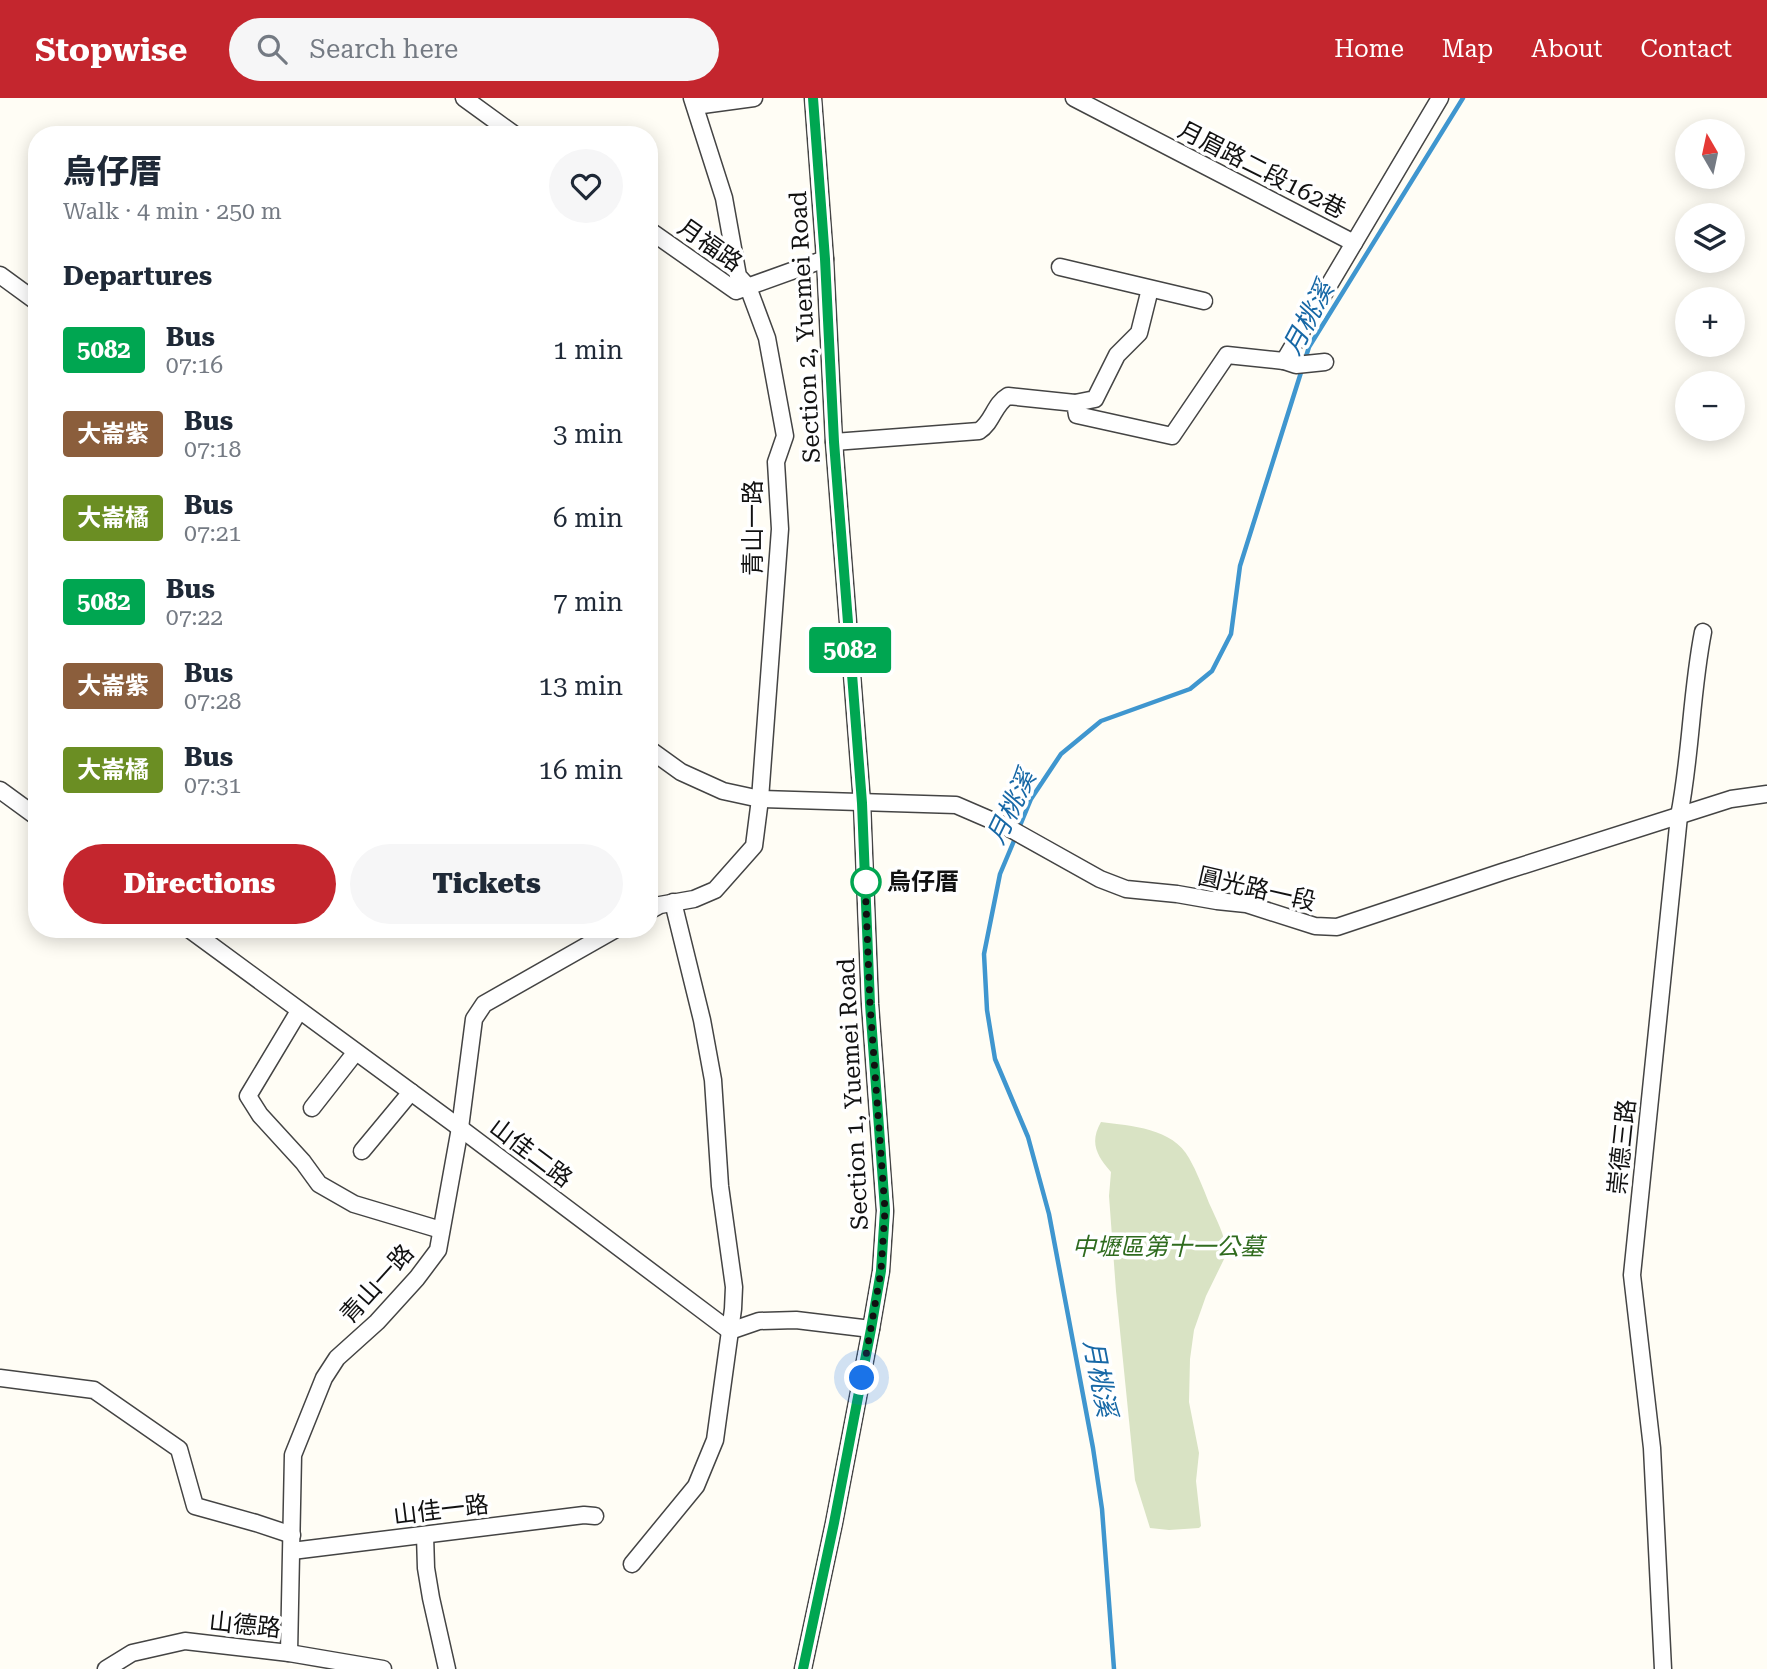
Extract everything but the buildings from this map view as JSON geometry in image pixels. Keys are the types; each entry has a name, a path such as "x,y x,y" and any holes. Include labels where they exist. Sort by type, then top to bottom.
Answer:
{"street":[{"path":"464,98 503,126"},
{"path":"694,102 754,98"},
{"name":"Section 2, Yuemei Road","path":"813,98 825,259 834,442 862,803"},
{"name":"月眉路二段162巷","path":"1074,98 1354,243"},
{"path":"1290,363 1354,243 1440,98"},
{"name":"青山一路","path":"658,906 715,890 754,846 760,799 780,529 776,462 785,436 767,338 747,287 738,276 724,198 694,102"},
{"name":"月福路","path":"658,236 736,291 825,259"},
{"path":"1060,267 1204,301"},
{"path":"0,275 28,295"},
{"path":"834,442 979,431 985,427 1001,400 1009,396 1075,403 1095,399 1117,355 1139,333 1150,289"},
{"path":"1075,403 1077,415 1172,436 1227,355 1290,363 1325,362"},
{"name":"崇德三路","path":"1663,1669 1652,1448 1632,1275 1679,817 1703,632"},
{"name":"圓光路一段","path":"658,755 681,772 723,791 760,799 956,805 1007,827 1100,879 1126,889 1246,904 1315,926 1337,927 1731,799 1767,794"},
{"path":"0,790 28,810"},
{"name":"Section 1, Yuemei Road","path":"803,1669 834,1523 881,1271 885,1210 870,1004 862,803"},
{"path":"632,1564 696,1486 715,1440 734,1287 720,1186 713,1080 702,1020 673,902"},
{"name":"山佳二路","path":"201,938 730,1331"},
{"name":"青山一路","path":"289,1653 293,1455 324,1378 337,1358 377,1322 438,1250 460,1128 474,1019 484,1004 600,938"},
{"path":"299,1011 248,1096 260,1115 303,1162 318,1184 354,1204 441,1230"},
{"path":"312,1108 355,1052"},
{"path":"362,1151 411,1092"},
{"path":"730,1331 759,1321 796,1320 871,1329"},
{"name":"山佳一路","path":"0,1378 94,1390 179,1449 195,1506 256,1522 292,1543 425,1535 584,1515 595,1516"},
{"path":"425,1535 430,1598 447,1669"},
{"name":"山德路","path":"106,1669 132,1653 185,1641 289,1653 383,1669"}],"green space":[{"name":"中壢區第十一公墓","path":"1101,1122 1150,1130 1173,1140 1182,1148 1197,1174 1225,1242 1226,1255 1206,1296 1194,1330 1190,1359 1189,1402 1199,1453 1196,1481 1201,1526 1199,1528 1150,1528 1135,1480 1116,1291 1109,1196 1111,1172 1099,1155 1095,1143"}],"waterway":[{"name":"月桃溪","path":"1019,828 1031,799 1061,754 1101,721 1190,689 1212,671 1231,634 1240,566 1309,347 1463,98"},
{"name":"月桃溪","path":"1016,836 1000,874 984,954 987,1010 995,1059 1028,1137 1049,1214 1102,1509 1114,1669"}],"bus line":[{"name":"5082","path":"803,1669 871,1329 881,1271 885,1210 870,1004 862,803 834,442 825,259 813,98"}],"place":[{"name":"烏仔厝","path":"866,882"}],"route":[{"path":"862,1378 881,1271 885,1210 870,1004 865,879 866,882"}]}
